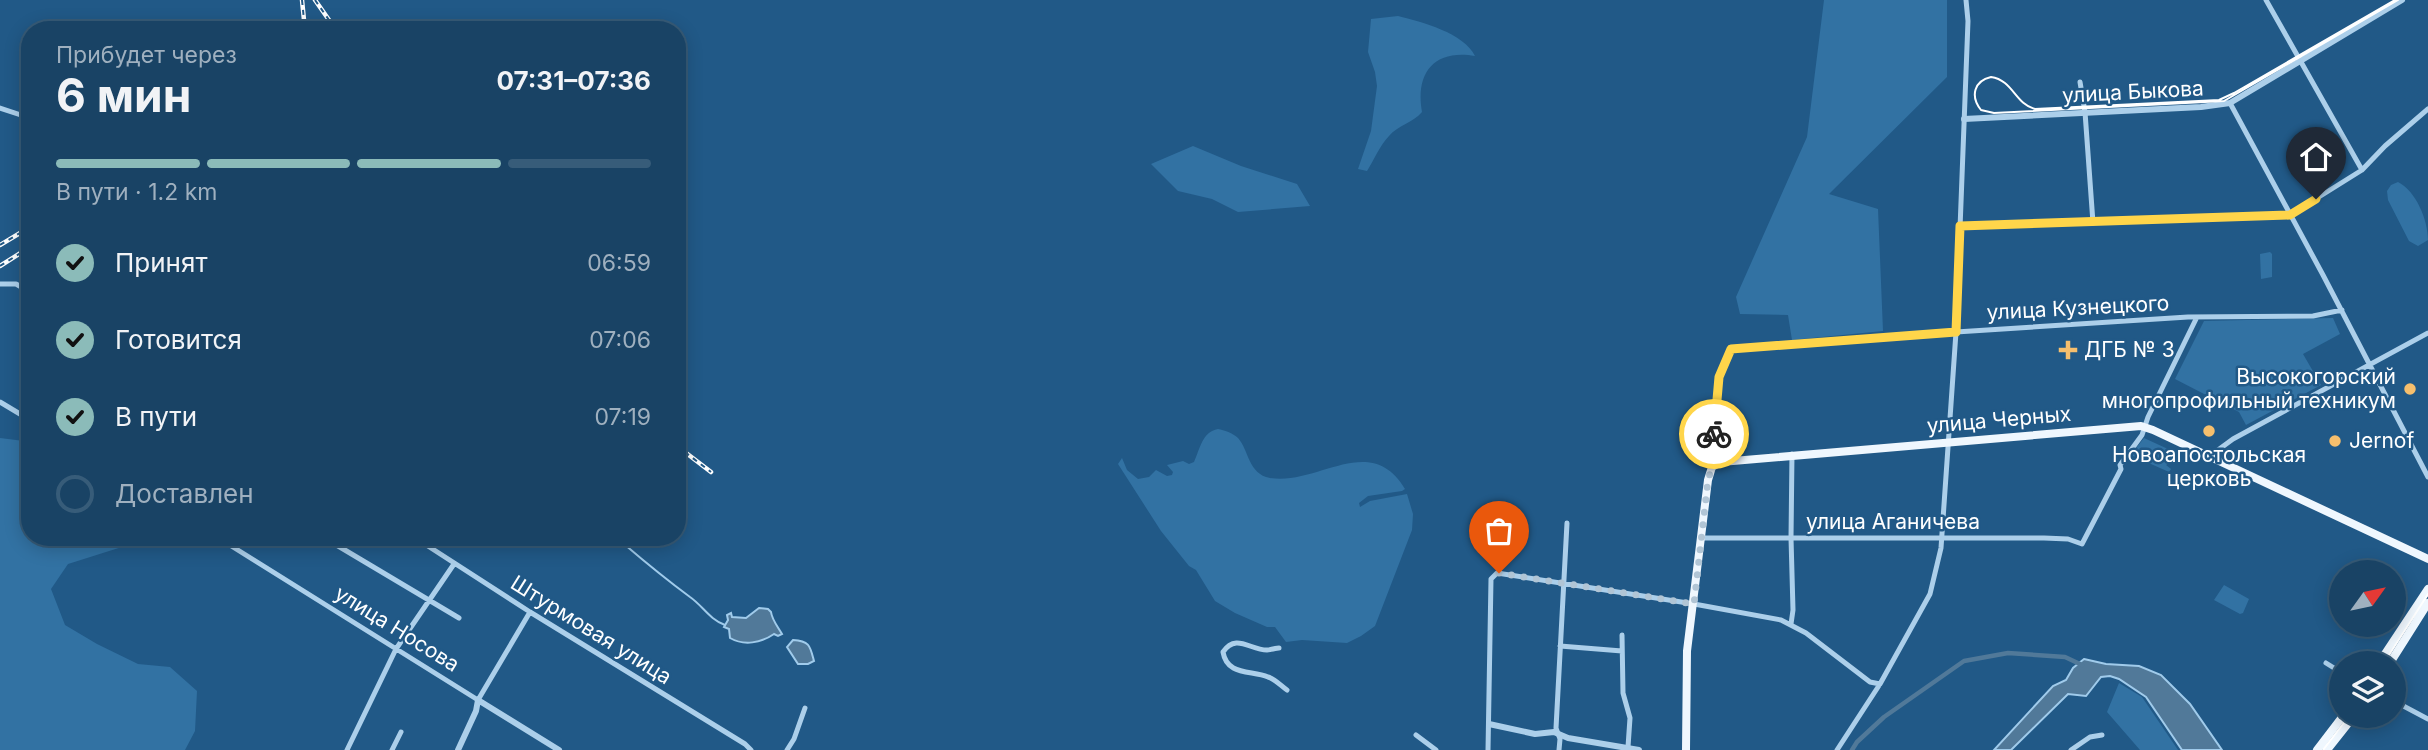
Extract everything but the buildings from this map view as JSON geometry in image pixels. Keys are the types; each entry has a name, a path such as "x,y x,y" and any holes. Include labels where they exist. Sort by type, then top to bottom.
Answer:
{"main road":[{"name":"улица Черных","path":"1712,467 1721,462 1792,454 2145,427 2428,559"},
{"path":"1686,750 1686,674 1708,480 1712,467"},
{"path":"2387,651 2428,589"},
{"path":"2398,651 2428,603"},
{"path":"2317,750 2334,728"},
{"path":"2327,750 2344,728"}],"street":[{"path":"1837,750 1880,684 1930,594 1941,536 1956,332 1968,21 1966,0"},
{"path":"2266,0 2362,170"},
{"name":"улица Быкова","path":"1964,119 2201,107 2230,103 2402,0"},
{"path":"2080,82 2085,112 2093,223"},
{"path":"2230,103 2342,310 2428,477"},
{"path":"0,108 21,115"},
{"path":"1960,226 2290,215 2362,170 2428,109"},
{"path":"0,284 21,287"},
{"name":"улица Кузнецкого","path":"1712,467 1719,377 1731,349 2197,317 2314,316 2342,310"},
{"path":"2145,427 2197,317"},
{"path":"2212,458 2233,439 2428,334"},
{"path":"0,402 21,415"},
{"name":"улица Аганичева","path":"1702,538 1941,536 2068,539 2082,544 2121,469 2120,465 2145,427"},
{"path":"1791,624 1792,454"},
{"path":"1559,750 1556,728 1567,523"},
{"name":"улица Носова","path":"231,546 559,750"},
{"path":"338,546 459,618"},
{"name":"Штурмовая улица","path":"427,546 751,750"},
{"path":"347,750 396,649 454,564"},
{"path":"1488,750 1492,576 1499,573 1768,617 1791,624 1870,682 1880,684"},
{"path":"458,750 476,711 478,700 530,612"},
{"path":"1622,635 1623,693 1630,718 1628,747"},
{"path":"1279,648 1266,650 1234,642 1225,648 1224,659 1233,669 1271,678 1287,690"},
{"path":"1560,646 1622,651"},
{"path":"2406,707 2428,719"},
{"path":"787,750 794,739 805,708"},
{"path":"1489,724 1528,733 1554,732 1568,738 1637,750"},
{"path":"392,750 401,732"},
{"path":"1416,735 1436,750"},
{"path":"2071,750 2090,737 2102,735"}],"shaded area":[{"path":"1824,0 1947,0 1947,77 1829,194 1878,209 1883,331 1792,340 1788,315 1740,314 1736,297 1807,137"},
{"path":"1398,16 1430,25 1452,35 1470,48 1475,56 1448,56 1430,67 1422,86 1422,112 1389,136 1367,171 1358,169 1371,131 1377,86 1368,52 1371,19"},
{"path":"1193,146 1241,166 1297,184 1310,206 1238,212 1212,199 1178,191 1151,164"},
{"path":"2398,182 2410,192 2423,215 2428,240 2418,246 2409,241 2388,200 2387,191 2391,185"},
{"path":"2270,252 2272,277 2261,279 2260,254"},
{"path":"2333,318 2340,334 2303,354 2321,385 2246,425 2239,412 2175,379 2204,321"},
{"path":"1218,429 1238,438 1253,467 1263,476 1288,478 1360,462 1376,464 1391,472 1405,489 1368,496 1359,503 1360,507 1370,501 1407,494 1413,514 1412,530 1375,626 1347,643 1302,640 1286,642 1275,627 1267,627 1215,601 1196,570 1189,566 1161,531 1118,464 1122,458 1127,470 1138,479 1149,477 1156,470 1167,476 1172,475 1173,472 1167,465 1183,461 1189,464 1194,462 1205,437"},
{"path":"0,438 21,441 21,546 125,546 68,564 51,589 65,625 138,664 170,667 197,691 195,731 185,750 0,750"},
{"path":"2144,438 2181,455 2166,465 2171,469 2169,472 2133,456"},
{"path":"2224,585 2249,599 2243,613 2240,614 2214,600"},
{"path":"759,608 771,612 782,634 752,642 730,638 729,629 724,627 728,620 727,615 731,613 732,617 746,618"},
{"path":"793,640 808,645 814,661 798,664 787,647"},
{"path":"2084,659 2106,664 2139,666 2161,675 2190,704 2222,750 2182,750 2146,697 2110,676 2101,677 2086,696 2068,694 2011,750 1994,750 2053,686 2066,680 2073,668"},
{"path":"2119,683 2142,697 2178,750 2140,750 2107,712"}],"waterway":[{"path":"557,546 568,546"},
{"path":"626,546 725,625"},
{"path":"1852,750 1884,717 1964,661 2008,653 2065,657 2082,665"}],"tram line":[{"path":"2395,0 2219,100 2035,109 2023,102 2004,83 1991,77 1977,86 1976,100 1981,110 1994,113 2224,101 2398,0"},
{"path":"2392,651 2428,594"},
{"path":"2323,750 2340,728"}],"railway":[{"path":"302,0 304,21"},
{"path":"315,0 330,21"},
{"path":"0,245 21,232"},
{"path":"0,266 21,253"},
{"path":"686,453 711,472"}],"way so far":[{"path":"1499,573 1694,604 1714,434"}],"place":[{"name":"ДГБ № 3","path":"2068,350"},
{"name":"Высокогорский многопрофильный техникум","path":"2410,389"},
{"name":"Новоапостольская церковь","path":"2209,431"},
{"name":"Jernof","path":"2335,441"}],"route":[{"path":"1714,434 1719,377 1731,349 1956,332 1960,226 2290,215 2316,199"}]}
